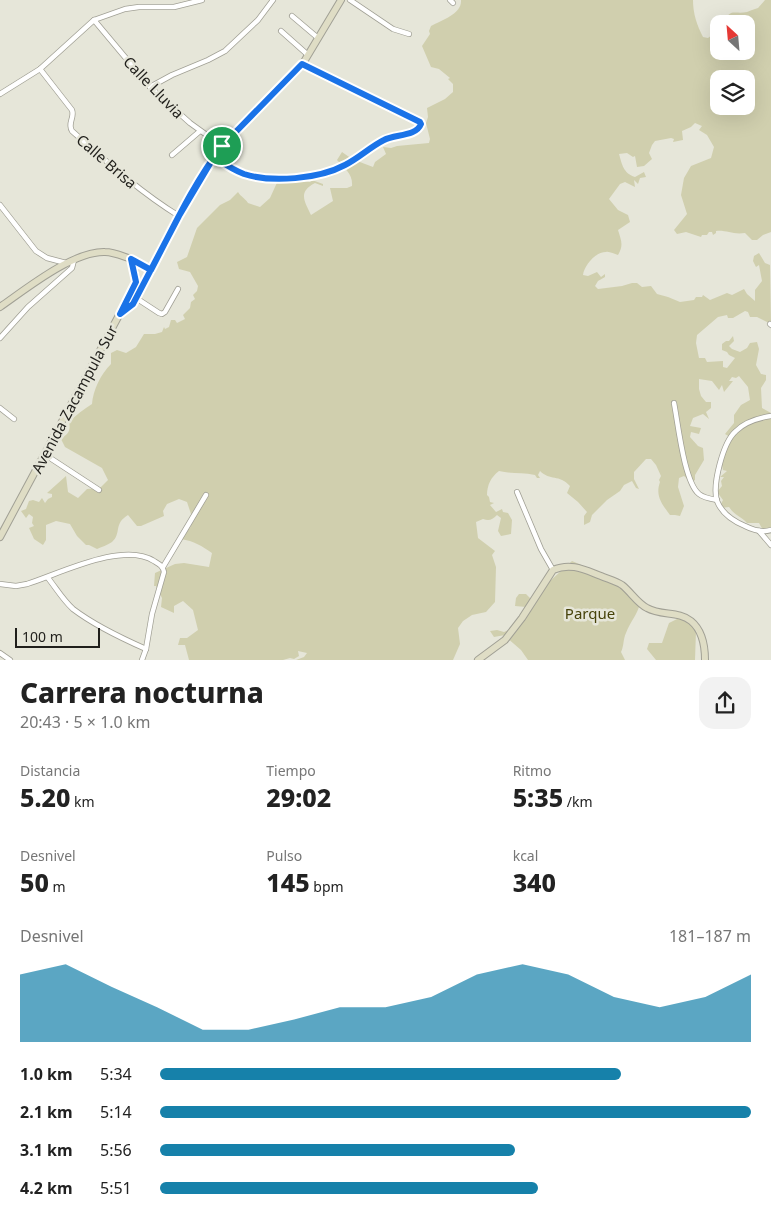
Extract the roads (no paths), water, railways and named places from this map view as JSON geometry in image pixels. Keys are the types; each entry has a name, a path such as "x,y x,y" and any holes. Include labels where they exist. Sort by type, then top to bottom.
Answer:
{"main road":[{"path":"120,314 131,307 179,216 214,157 222,146 302,64 341,0"},
{"path":"1,306 66,263 74,260 98,252 117,254 131,259"},
{"name":"Avenida Zacampula Sur","path":"0,537 136,282 131,259"},
{"path":"478,660 505,640 522,618 553,570 561,567 575,566 621,585 648,609 662,614 680,616 692,622 702,639 705,660"}],"street":[{"path":"138,0 139,8"},
{"path":"0,94 40,69 94,20 125,10 174,7 202,0"},
{"path":"150,87 172,75 208,60 224,50 258,20 274,0"},
{"path":"350,0 394,29 409,34"},
{"path":"292,16 318,38"},
{"name":"Calle Lluvia","path":"94,20 150,87 200,131 222,146"},
{"path":"281,31 308,55"},
{"path":"214,157 244,174 271,179 295,178 322,173 344,166 384,140 418,130 421,125 420,122 302,64"},
{"name":"Calle Brisa","path":"40,69 72,110 70,123 72,131 126,180 152,200 179,216"},
{"path":"172,155 200,131"},
{"path":"0,205 36,251 47,258 66,263"},
{"path":"131,259 151,270"},
{"path":"0,338 28,307 72,268 74,260"},
{"path":"136,298 162,314 178,289"},
{"path":"674,403 683,455 692,486 698,493 717,500"},
{"path":"0,408 14,419"},
{"path":"771,416 744,424 732,435 719,467 717,500 726,515 735,522 759,531 771,530"},
{"path":"44,454 100,490"},
{"path":"517,492 541,549 553,570"},
{"path":"142,660 146,649 152,614 164,577 163,568 206,495"},
{"path":"759,531 771,546"},
{"path":"0,584 16,586 27,584 89,562 122,556 142,555 152,559 163,568"},
{"path":"48,578 74,609 146,649"},
{"path":"0,653 10,660"}],"park label":[{"name":"Parque","path":"590,613"}]}
